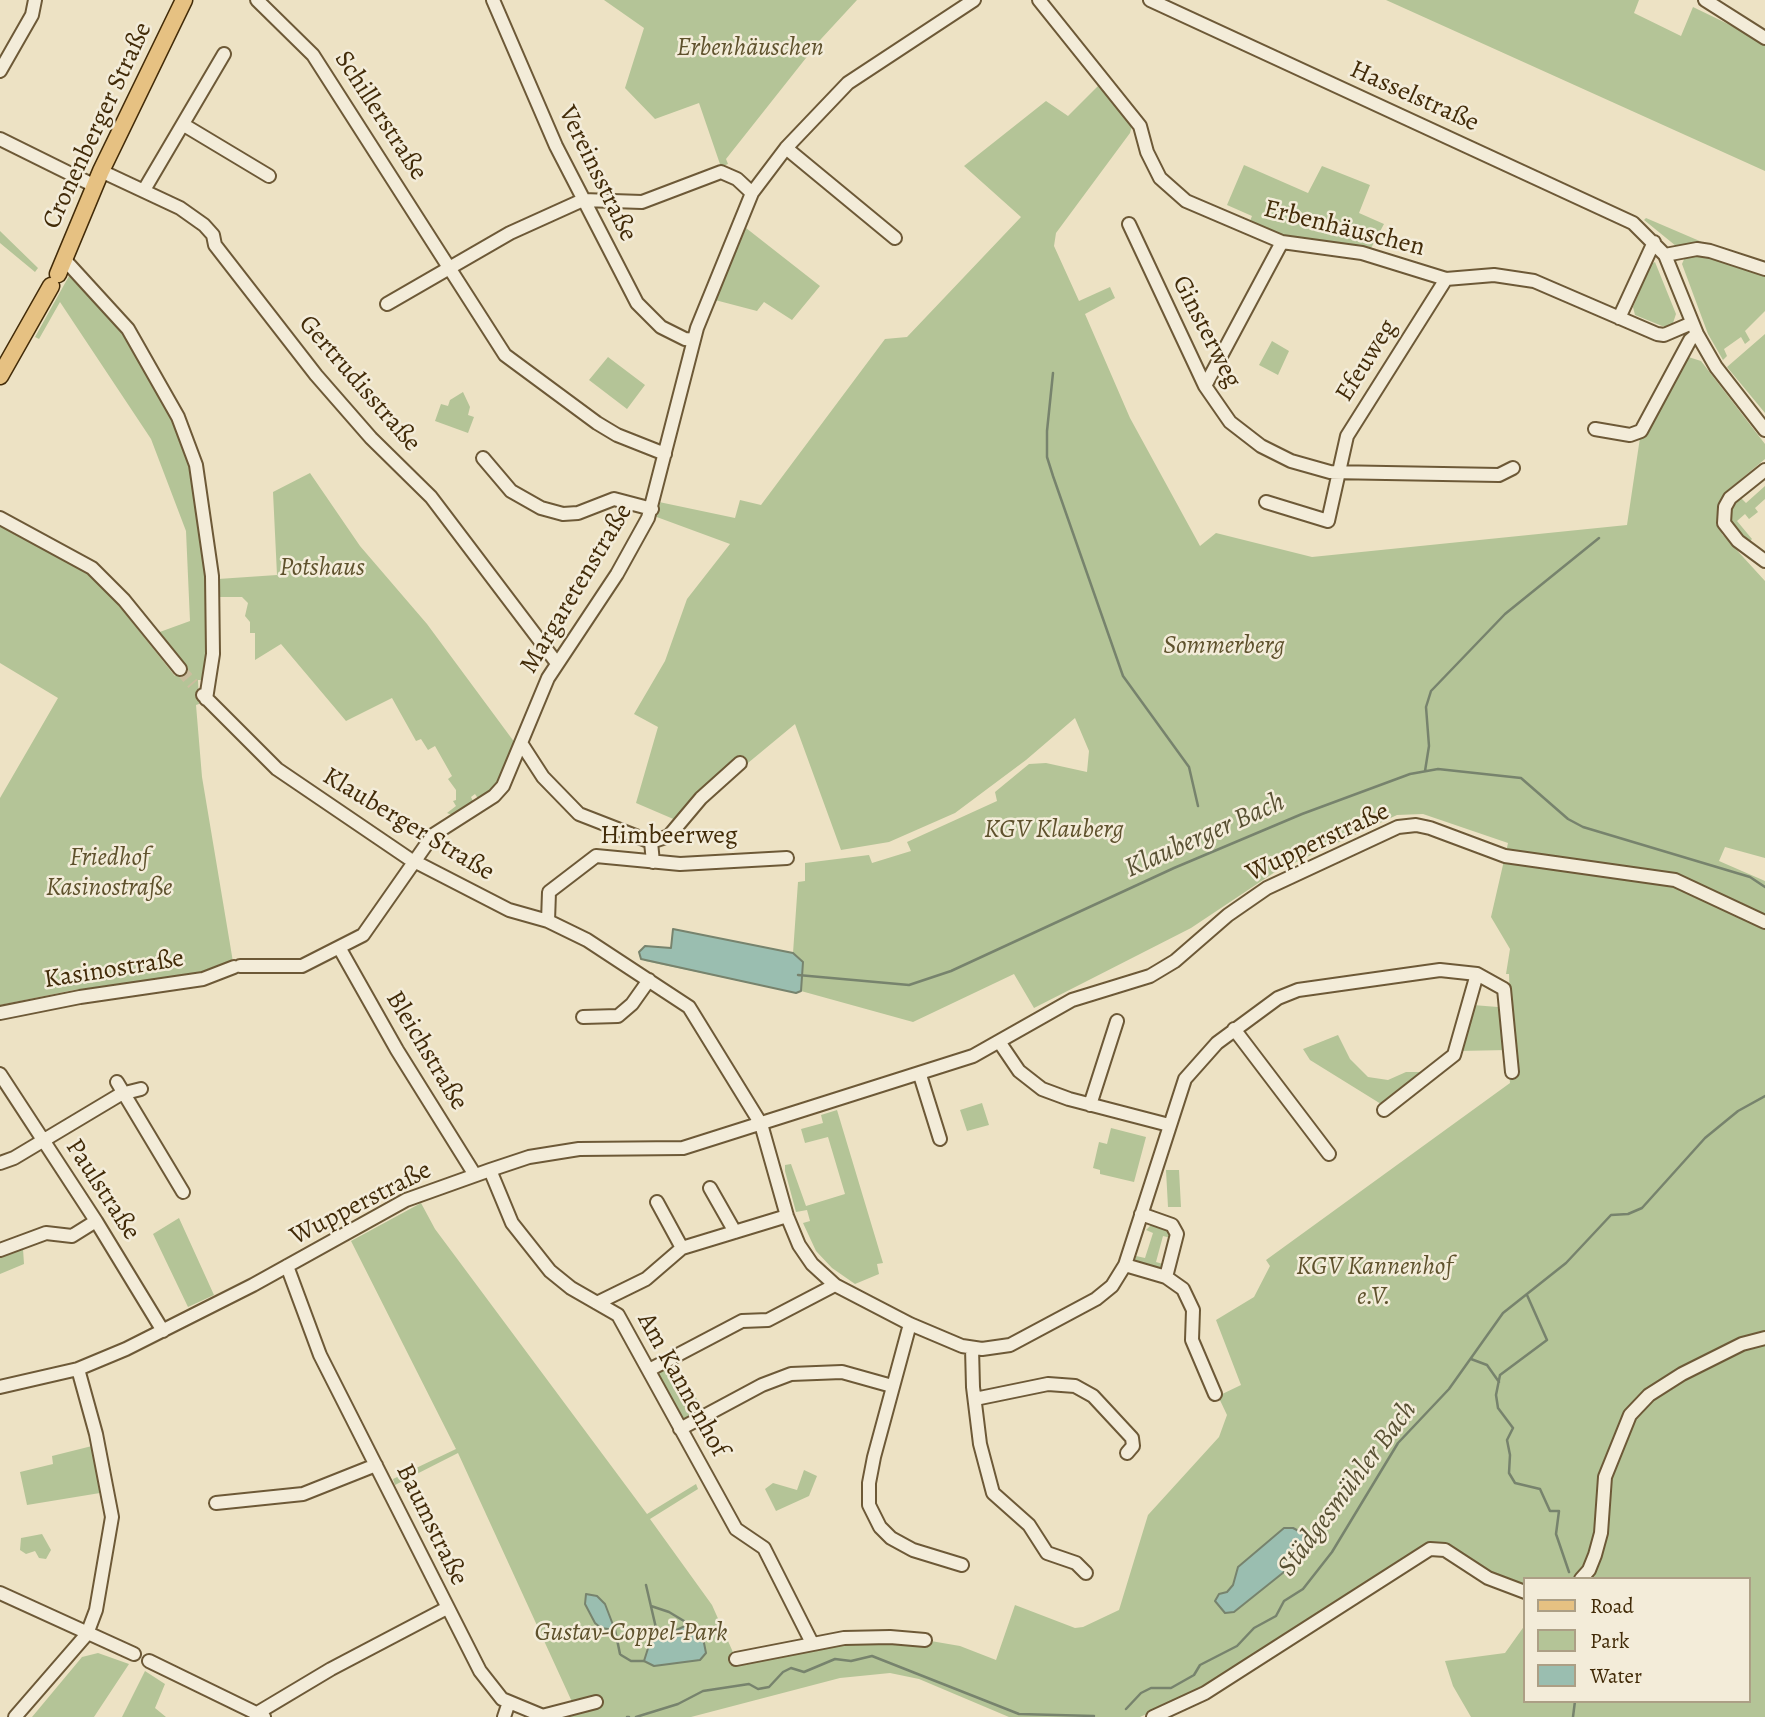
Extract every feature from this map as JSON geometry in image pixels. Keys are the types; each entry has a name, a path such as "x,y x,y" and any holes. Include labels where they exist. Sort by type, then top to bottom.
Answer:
{"main road":[{"name":"Cronenberger Straße","path":"0,376 58,273 98,178 184,0"}],"street":[{"path":"0,71 32,15 35,0"},
{"name":"Schillerstraße","path":"257,0 313,55 505,355 597,423 617,435 665,454"},
{"name":"Vereinsstraße","path":"494,0 556,146 637,303 661,327 694,340"},
{"name":"Margaretenstraße","path":"413,860 440,829 494,796 503,786 533,709 556,662 617,574 650,514 706,301 752,193 786,148 861,72 974,0"},
{"name":"Erbenhäuschen","path":"1038,0 1140,126 1152,164 1166,184 1186,201 1282,242 1363,253 1446,279 1494,275 1534,281 1664,335 1694,328"},
{"name":"Hasselstraße","path":"1150,0 1216,33 1633,223 1665,256 1694,328 1716,367 1765,430"},
{"path":"1705,0 1765,38"},
{"path":"144,190 224,54"},
{"path":"184,125 269,176"},
{"name":"Gertrudisstraße","path":"0,139 98,178 144,190 180,208 213,235 215,245 316,375 430,497 556,662"},
{"path":"786,148 895,238"},
{"path":"387,304 510,233 583,200 642,202 720,172 737,179 752,193"},
{"name":"Ginsterweg","path":"1129,224 1205,386 1230,422 1261,446 1304,466 1341,473 1499,475 1513,468"},
{"path":"1205,386 1282,242"},
{"path":"1619,317 1654,242"},
{"path":"1665,256 1697,249 1765,269"},
{"name":"Klauberger Straße","path":"58,273 128,329 178,417 196,465 212,576 213,654 200,692 277,769 413,860 509,911 548,921 587,940 689,1007 761,1124 787,1216 801,1250 817,1270 835,1285 910,1324 972,1349"},
{"name":"Efeuweg","path":"1341,473 1351,430 1446,279"},
{"path":"1595,429 1630,436 1641,431 1694,328"},
{"path":"483,458 511,491 541,508 563,514 578,513 614,499 650,514"},
{"path":"1765,470 1730,498 1725,507 1724,523 1738,541 1765,561"},
{"path":"1266,502 1328,521 1341,473"},
{"path":"0,518 92,568 124,600 180,669"},
{"path":"521,743 543,777 579,814 651,842 669,836 701,798 740,763"},
{"name":"Wupperstraße","path":"0,1387 78,1369 163,1331 253,1285 406,1200 475,1175 530,1157 579,1149 683,1148 920,1075 1000,1043 1072,1000 1150,975 1175,961 1220,921 1267,888 1398,827 1416,825 1430,828 1516,858 1675,880 1765,922"},
{"path":"651,842 653,862"},
{"name":"Himbeerweg","path":"548,921 549,892 590,858 602,856 680,864 788,858"},
{"name":"Kasinostraße","path":"0,1013 80,997 202,979 237,966 302,966 340,949 368,931 413,860"},
{"name":"Bleichstraße","path":"340,949 401,1056 475,1175"},
{"path":"1086,1573 1076,1563 1047,1553 1029,1525 993,1493 984,1467 972,1349 1010,1345 1102,1296 1119,1276 1125,1265 1169,1125 1189,1072 1234,1029 1278,998 1298,990 1440,970 1477,974 1504,989 1512,1072"},
{"path":"1384,1110 1454,1055 1477,974"},
{"path":"583,1017 618,1016 632,1004 649,980"},
{"path":"1090,1105 1117,1021"},
{"path":"1234,1029 1329,1154"},
{"path":"1000,1043 1032,1082 1055,1095 1169,1125"},
{"name":"Paulstraße","path":"0,1074 96,1221 163,1331"},
{"path":"920,1075 940,1139"},
{"path":"119,1088 183,1192"},
{"path":"0,1163 44,1141 119,1088 141,1089"},
{"name":"Am Kannenhof","path":"490,1170 512,1223 550,1271 618,1315 736,1529 764,1548 812,1643"},
{"path":"710,1188 735,1232"},
{"path":"657,1202 682,1248"},
{"path":"1141,1214 1172,1225 1177,1234 1166,1277"},
{"path":"597,1303 646,1279 682,1248 787,1216"},
{"path":"0,1250 46,1233 74,1236 96,1221"},
{"path":"1125,1265 1166,1277 1180,1285 1191,1303 1192,1340 1214,1394"},
{"name":"Baumstraße","path":"262,1715 324,1673 447,1608 320,1355 288,1266"},
{"path":"649,1370 742,1321 768,1320 835,1285"},
{"path":"910,1324 870,1477 871,1511 883,1530 899,1543 962,1565"},
{"path":"1583,1577 1589,1570 1598,1544 1606,1472 1630,1415 1649,1395 1675,1378 1742,1343 1765,1338"},
{"path":"15,1717 87,1634 96,1610 112,1517 96,1434 78,1369"},
{"path":"680,1429 762,1385 791,1374 842,1372 892,1386"},
{"path":"975,1399 1048,1384 1075,1386 1093,1396 1132,1438 1133,1446 1127,1453"},
{"path":"216,1503 303,1494 376,1465"},
{"path":"1153,1717 1205,1693 1430,1549 1445,1550 1488,1578 1524,1592"},
{"path":"0,1593 134,1654"},
{"path":"447,1608 488,1683 509,1702 540,1716 596,1702"},
{"path":"736,1659 812,1643 864,1636 925,1640"},
{"path":"149,1661 262,1715"},
{"path":"504,1717 509,1702"}],"green space":[{"name":"Erbenhäuschen","path":"604,0 857,0 821,39 726,159 728,164 721,167 699,103 655,119 625,88 644,28"},
{"path":"1386,0 1639,0 1634,13 1681,36 1693,7 1765,42 1765,171"},
{"path":"1100,84 1132,126 1130,133 1056,233 1054,246 1079,301 1110,287 1115,298 1085,314 1130,418 1200,546 1216,533 1312,557 1627,525 1641,431 1682,355 1701,361 1765,444 1765,459 1729,489 1718,511 1722,534 1765,581 1765,858 1725,847 1719,861 1765,881 1765,1336 1663,1381 1630,1423 1666,1386 1715,1359 1765,1340 1765,1717 1471,1717 1453,1686 1445,1661 1505,1653 1524,1626 1524,1703 1751,1703 1751,1577 1586,1577 1581,1571 1574,1577 1524,1577 1524,1587 1496,1579 1441,1542 1430,1546 1214,1683 1140,1717 1009,1717 919,1679 890,1673 840,1678 691,1717 537,1717 573,1704 458,1453 395,1485 393,1479 456,1449 351,1241 421,1203 435,1229 647,1514 696,1484 698,1489 650,1519 712,1605 736,1659 812,1643 925,1640 960,1646 996,1660 1015,1605 1075,1628 1083,1627 1119,1610 1148,1515 1219,1437 1227,1415 1218,1396 1241,1385 1216,1320 1254,1297 1270,1266 1266,1260 1510,1083 1507,1050 1458,1051 1473,1005 1510,1008 1509,974 1506,974 1510,949 1491,917 1508,843 1423,814 1397,815 1275,872 1191,928 1034,1008 1014,974 913,1022 801,991 796,993 645,961 639,956 645,946 671,948 673,929 793,953 798,882 805,881 805,863 869,855 872,863 911,851 907,842 997,801 995,792 1029,764 1046,763 1087,772 1089,751 1075,718 1026,760 955,813 889,842 841,850 795,724 678,821 636,803 658,727 634,714 665,661 687,599 730,544 654,516 659,502 735,518 740,500 761,505 885,339 907,337 1021,217 964,166 1046,101 1068,116"},
{"path":"1244,165 1308,193 1322,166 1370,185 1359,213 1384,224 1370,250 1288,239 1250,221 1252,216 1227,205"},
{"path":"1646,218 1702,242 1676,246 1644,220"},
{"path":"746,228 820,286 792,320 764,302 757,311 715,300"},
{"path":"0,231 38,268 35,272 0,243"},
{"path":"1699,254 1765,274 1765,311 1745,331 1750,340 1745,344 1741,337 1724,349 1727,356 1723,360 1708,334 1682,264 1685,257"},
{"path":"1655,262 1676,314 1673,323 1667,328 1635,315 1633,307 1651,264"},
{"name":"Friedhof Kasinostraße","path":"69,276 122,332 177,428 190,464 206,569 208,653 204,680 198,680 199,704 196,705 202,777 233,962 191,975 74,990 0,1005 0,798 58,698 0,663 0,522 92,572 175,676 179,672 157,633 190,621 186,531 151,439 60,302 39,339 35,337"},
{"path":"1765,334 1765,413 1727,367"},
{"path":"1272,341 1289,351 1278,375 1259,365"},
{"path":"608,357 645,385 627,409 589,380"},
{"path":"463,392 470,407 468,415 474,417 468,433 435,421 441,404 448,406 450,400"},
{"name":"Potshaus","path":"310,473 360,546 427,624 515,743 498,784 479,800 475,794 471,797 474,803 452,815 447,813 456,806 453,801 456,800 456,790 448,779 452,776 435,746 428,750 421,739 416,741 392,698 346,721 281,644 255,660 255,633 250,633 250,622 245,616 248,603 242,597 217,597 218,579 277,575 273,492"},
{"path":"1765,486 1765,499 1755,508 1758,512 1749,519 1745,514 1737,521 1752,539 1748,543 1730,522 1731,506 1740,497 1746,503"},
{"path":"1338,1035 1350,1059 1368,1077 1388,1080 1406,1072 1426,1072 1387,1103 1381,1104 1310,1060 1303,1049"},
{"path":"982,1103 989,1125 967,1131 960,1110"},
{"path":"837,1110 883,1263 877,1264 879,1274 855,1284 832,1268 816,1251 803,1223 810,1221 807,1210 796,1212 785,1171 785,1165 791,1164 806,1206 845,1194 828,1137 805,1143 801,1129 823,1123 821,1115"},
{"path":"1111,1128 1146,1137 1134,1182 1100,1174 1100,1170 1093,1168 1099,1142 1107,1144"},
{"path":"1166,1170 1179,1170 1181,1207 1168,1207"},
{"path":"179,1218 214,1295 188,1307 153,1234"},
{"path":"1152,1224 1169,1230 1171,1238 1163,1236 1156,1262 1163,1264 1162,1268 1143,1267 1135,1260 1136,1256 1145,1258 1153,1233 1146,1230"},
{"path":"23,1249 24,1264 0,1274 0,1258"},
{"path":"676,1362 703,1410 682,1422 656,1373"},
{"path":"92,1446 100,1493 27,1505 20,1472 53,1464 52,1456"},
{"path":"804,1470 817,1476 809,1496 776,1511 765,1489 773,1483 797,1490"},
{"path":"42,1534 51,1550 46,1559 39,1558 35,1551 26,1554 20,1550 21,1538"},
{"path":"98,1653 129,1664 94,1717 32,1717 82,1657"},
{"path":"145,1671 165,1684 155,1708 166,1717 122,1717"}],"water":[{"path":"673,929 793,953 803,962 801,991 796,993 641,959 639,952 645,946 671,948"},
{"path":"1284,1528 1293,1528 1308,1536 1308,1543 1294,1564 1234,1612 1225,1613 1215,1601 1219,1594 1227,1592 1233,1585 1238,1567"},
{"path":"586,1594 597,1596 605,1604 615,1630 601,1628 595,1623 585,1604"},
{"path":"685,1626 695,1629 704,1643 706,1653 700,1660 654,1666 644,1661 650,1642"}],"waterway":[{"path":"1053,373 1047,431 1047,457 1053,476 1123,676 1189,767 1198,806"},
{"path":"1425,771 1429,746 1426,707 1431,691 1505,614 1599,538"},
{"name":"Klauberger Bach","path":"798,975 909,985 951,971 1174,868 1302,814 1410,774 1438,769 1521,778 1568,819 1583,827 1750,877 1765,887"},
{"name":"Städgesmühler Bach","path":"1126,1709 1141,1693 1151,1688 1171,1688 1194,1675 1200,1665 1237,1646 1254,1628 1276,1616 1284,1601 1303,1589 1332,1552 1398,1443 1449,1389 1503,1313 1566,1263 1611,1215 1628,1214 1642,1208 1705,1138 1738,1111 1765,1096"},
{"path":"1527,1295 1547,1340 1500,1375 1496,1395 1498,1408 1513,1428 1507,1440 1509,1473 1515,1483 1540,1489 1550,1511 1559,1511 1556,1534 1569,1572"},
{"path":"1471,1359 1487,1365 1499,1382"},
{"path":"646,1585 656,1628"},
{"path":"651,1606 684,1621"},
{"path":"615,1630 620,1654"},
{"path":"656,1630 659,1636"},
{"path":"621,1655 631,1661 644,1661"},
{"name":"Städgesmühler Bach","path":"636,1717 678,1704 703,1691 749,1684 758,1689 769,1687 783,1672 791,1668 804,1672 835,1659 851,1661 872,1656 1019,1714 1094,1716"},
{"path":"1573,1717 1575,1703"}],"tunnel":[{"path":"180,669 193,684"}],"park label":[{"name":"Sommerberg","path":"1224,647"},
{"name":"KGV Klauberg","path":"1054,831"},
{"name":"KGV Kannenhof e.V.","path":"1374,1283"},
{"name":"Gustav-Coppel-Park","path":"631,1634"}]}
